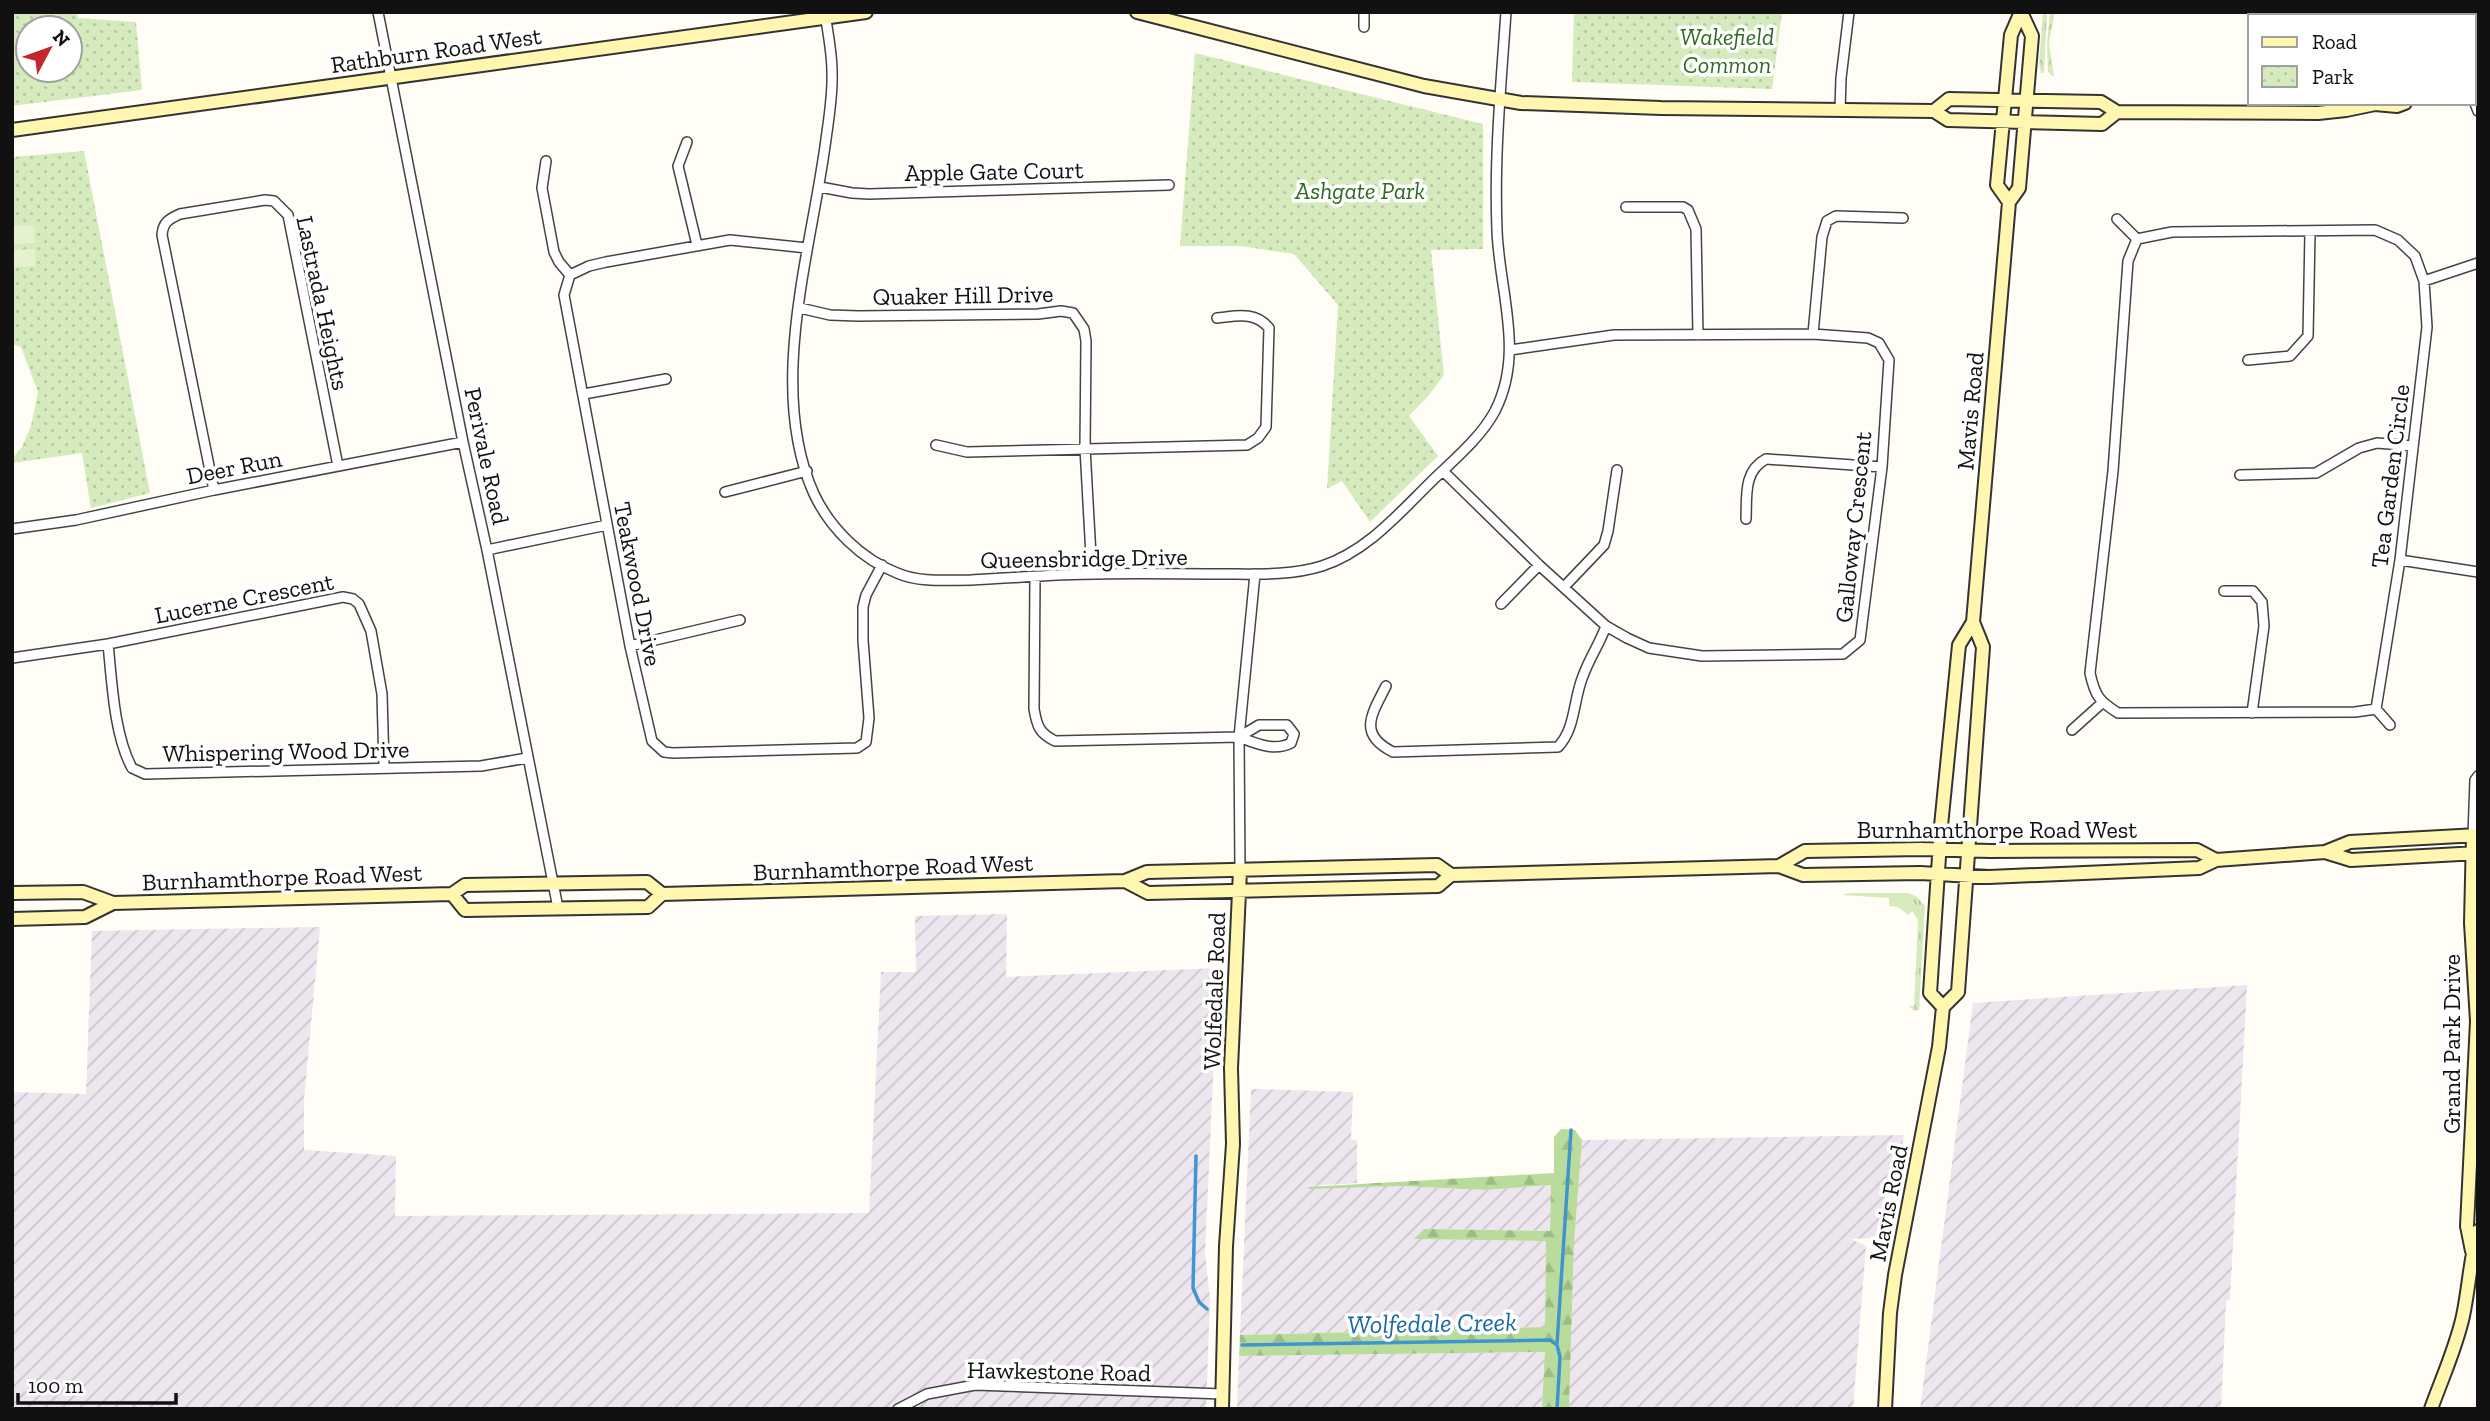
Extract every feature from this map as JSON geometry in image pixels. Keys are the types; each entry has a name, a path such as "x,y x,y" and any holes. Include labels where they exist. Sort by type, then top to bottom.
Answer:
{"main road":[{"name":"Rathburn Road West","path":"12,130 825,15 866,12"},
{"path":"1137,12 1152,13 1424,86 1500,100 1579,106 1934,111 1948,120 2102,124 2117,112"},
{"name":"Mavis Road","path":"1943,1006 1930,993 1939,849 1959,645 1973,622 2009,202 2019,188 2032,36 2021,12 2011,35 1997,185 2009,202"},
{"path":"1934,111 1949,99 2101,102 2117,112 2318,113 2371,105"},
{"name":"Mavis Road","path":"1885,1409 1890,1313 1895,1275 1939,1047 1943,1006 1958,992 1983,647 1973,622"},
{"name":"Burnhamthorpe Road West","path":"452,894 465,910 648,906 663,894 1125,881 1147,872 1437,865 1451,875 1779,866 1803,875 1938,874 1989,877 2199,868 2216,860 2325,852 2350,842 2475,836"},
{"name":"Grand Park Drive","path":"2472,1251 2467,1226 2475,1150 2477,1021 2471,923 2475,836"},
{"name":"Burnhamthorpe Road West","path":"1779,866 1805,851 1939,849 2197,850 2216,860"},
{"name":"Burnhamthorpe Road West","path":"2325,852 2351,860 2475,853"},
{"name":"Wolfedale Road","path":"1222,1409 1226,1246 1233,1144 1231,1068 1240,870"},
{"name":"Burnhamthorpe Road West","path":"1125,881 1148,893 1438,887 1451,875"},
{"name":"Burnhamthorpe Road West","path":"12,893 83,892 113,903 452,894 465,885 647,882 663,894"},
{"name":"Burnhamthorpe Road West","path":"12,919 85,917 113,903"},
{"name":"Grand Park Drive","path":"2431,1409 2458,1336 2472,1251 2478,1231"}],"street":[{"name":"Perivale Road","path":"378,12 558,908"},
{"path":"1364,12 1364,27"},
{"name":"Queensbridge Drive","path":"825,15 832,73 820,187 807,248 795,339 793,398 799,444 812,489 824,514 857,550 898,574 934,580 1092,574 1255,575 1305,570 1347,555 1378,533 1443,471 1482,429 1495,410 1506,379 1510,350 1497,233 1496,161 1506,12"},
{"path":"1840,110 1849,12"},
{"path":"687,142 678,166 697,245"},
{"path":"546,161 542,188 554,252 570,275 606,262 730,240 807,248"},
{"name":"Apple Gate Court","path":"820,187 869,194 1169,185"},
{"name":"Lastrada Heights","path":"214,490 162,235 163,226 169,219 180,214 265,200 274,201 288,215 338,466"},
{"path":"1626,207 1683,206 1688,210 1696,229 1698,335"},
{"path":"1813,334 1822,236 1828,221 1836,216 1903,218"},
{"path":"2117,219 2137,239 2128,261 2113,471 2090,673 2094,691 2102,703 2118,713 2355,712 2376,709 2390,725"},
{"name":"Tea Garden Circle","path":"2137,239 2172,232 2310,233 2375,230 2398,240 2416,256 2424,281 2427,327 2400,560 2376,709"},
{"path":"2248,360 2290,356 2308,336 2310,233"},
{"path":"2424,281 2478,263"},
{"name":"Teakwood Drive","path":"570,275 564,303 584,394 630,646 649,736 664,752 857,748 866,742 869,726 863,607 866,595 882,565"},
{"name":"Quaker Hill Drive","path":"800,308 830,315 858,316 1038,314 1060,311 1073,313 1084,329 1086,341 1085,448 1092,574"},
{"path":"936,445 967,452 1247,445 1258,438 1266,427 1269,328 1262,319 1252,315 1217,318"},
{"name":"Galloway Crescent","path":"1443,471 1606,626 1649,648 1702,656 1843,654 1860,640 1882,467 1888,360 1879,343 1868,338 1813,334 1614,335 1510,350"},
{"path":"584,394 666,379"},
{"name":"Deer Run","path":"12,530 76,520 214,490 463,442"},
{"path":"2240,475 2316,473 2359,447 2378,443 2413,446"},
{"path":"1746,519 1748,478 1754,467 1766,459 1882,467"},
{"path":"1564,587 1604,545 1617,470"},
{"path":"725,492 807,471"},
{"path":"487,550 607,525"},
{"path":"2400,560 2478,572"},
{"path":"1501,604 1539,565"},
{"name":"Wolfedale Road","path":"1240,870 1240,737 1255,575"},
{"path":"1035,578 1034,709 1036,724 1043,735 1055,741 1240,737 1261,746 1286,746 1291,743 1294,734 1287,725 1259,725 1240,737"},
{"path":"2224,591 2253,591 2262,602 2264,626 2252,713"},
{"name":"Lucerne Crescent","path":"12,658 108,644 343,597 353,599 363,609 371,631 382,694 384,766"},
{"path":"630,646 740,620"},
{"path":"1386,685 1374,710 1370,728 1374,739 1393,752 1558,747 1567,738 1571,728 1583,675 1606,626"},
{"name":"Whispering Wood Drive","path":"108,644 124,752 132,768 145,774 384,766 481,766 527,758"},
{"path":"2072,730 2102,703"},
{"path":"2475,836 2475,780 2478,776"},
{"name":"Hawkestone Road","path":"898,1409 927,1394 975,1385 1223,1394"}],"shaded area":[{"path":"1007,914 1006,977 1218,968 1205,1253 1210,1299 1206,1409 12,1409 12,1092 86,1094 92,931 320,927 304,1100 304,1150 396,1156 395,1216 869,1213 881,972 916,972 915,916"},
{"path":"2247,985 2230,1300 2226,1301 2221,1409 1920,1409 1973,1003"},
{"path":"1251,1089 1353,1092 1351,1140 1357,1140 1357,1183 1310,1186 1485,1190 1552,1185 1550,1231 1424,1229 1415,1239 1546,1241 1545,1327 1240,1335"},
{"path":"1904,1135 1901,1155 1889,1182 1875,1238 1851,1239 1866,1246 1853,1409 1569,1409 1574,1243 1582,1140"},
{"path":"1546,1352 1542,1409 1237,1409 1239,1356"}],"green space":[{"path":"12,12 77,14 14,14 14,84 84,84 84,18 136,22 142,90 12,106"},
{"name":"Wakefield Common","path":"1574,12 1782,12 1772,89 1572,82"},
{"path":"2043,12 2047,12 2044,73 2041,73 2039,63"},
{"path":"2050,12 2055,12 2049,43 2054,77 2048,72"},
{"name":"Ashgate Park","path":"1195,53 1483,124 1483,249 1431,250 1444,375 1409,416 1438,456 1370,522 1342,481 1327,489 1338,305 1294,254 1240,246 1180,246"},
{"path":"84,151 150,493 91,508 82,453 12,463 31,426 38,392 21,347 12,344 12,157"},
{"path":"12,226 34,226 35,243 12,244"},
{"path":"35,249 35,266 12,267 12,250"},
{"path":"1908,893 1916,896 1925,906 1919,1010 1914,1011 1909,1006 1914,1006 1918,920 1912,911 1908,915 1898,907 1889,906 1889,898 1843,895"},
{"path":"1561,1129 1575,1130 1582,1140 1574,1243 1569,1409 1542,1409 1545,1352 1239,1356 1240,1335 1545,1327 1546,1241 1414,1239 1424,1229 1550,1231 1551,1185 1485,1190 1399,1186 1308,1187 1554,1173 1554,1137"}],"waterway":[{"path":"1557,1344 1571,1130"},
{"name":"Wolfedale Creek","path":"1196,1156 1193,1288 1199,1302 1207,1309"},
{"name":"Wolfedale Creek","path":"1242,1345 1550,1340 1557,1345 1560,1357 1557,1409"}]}
